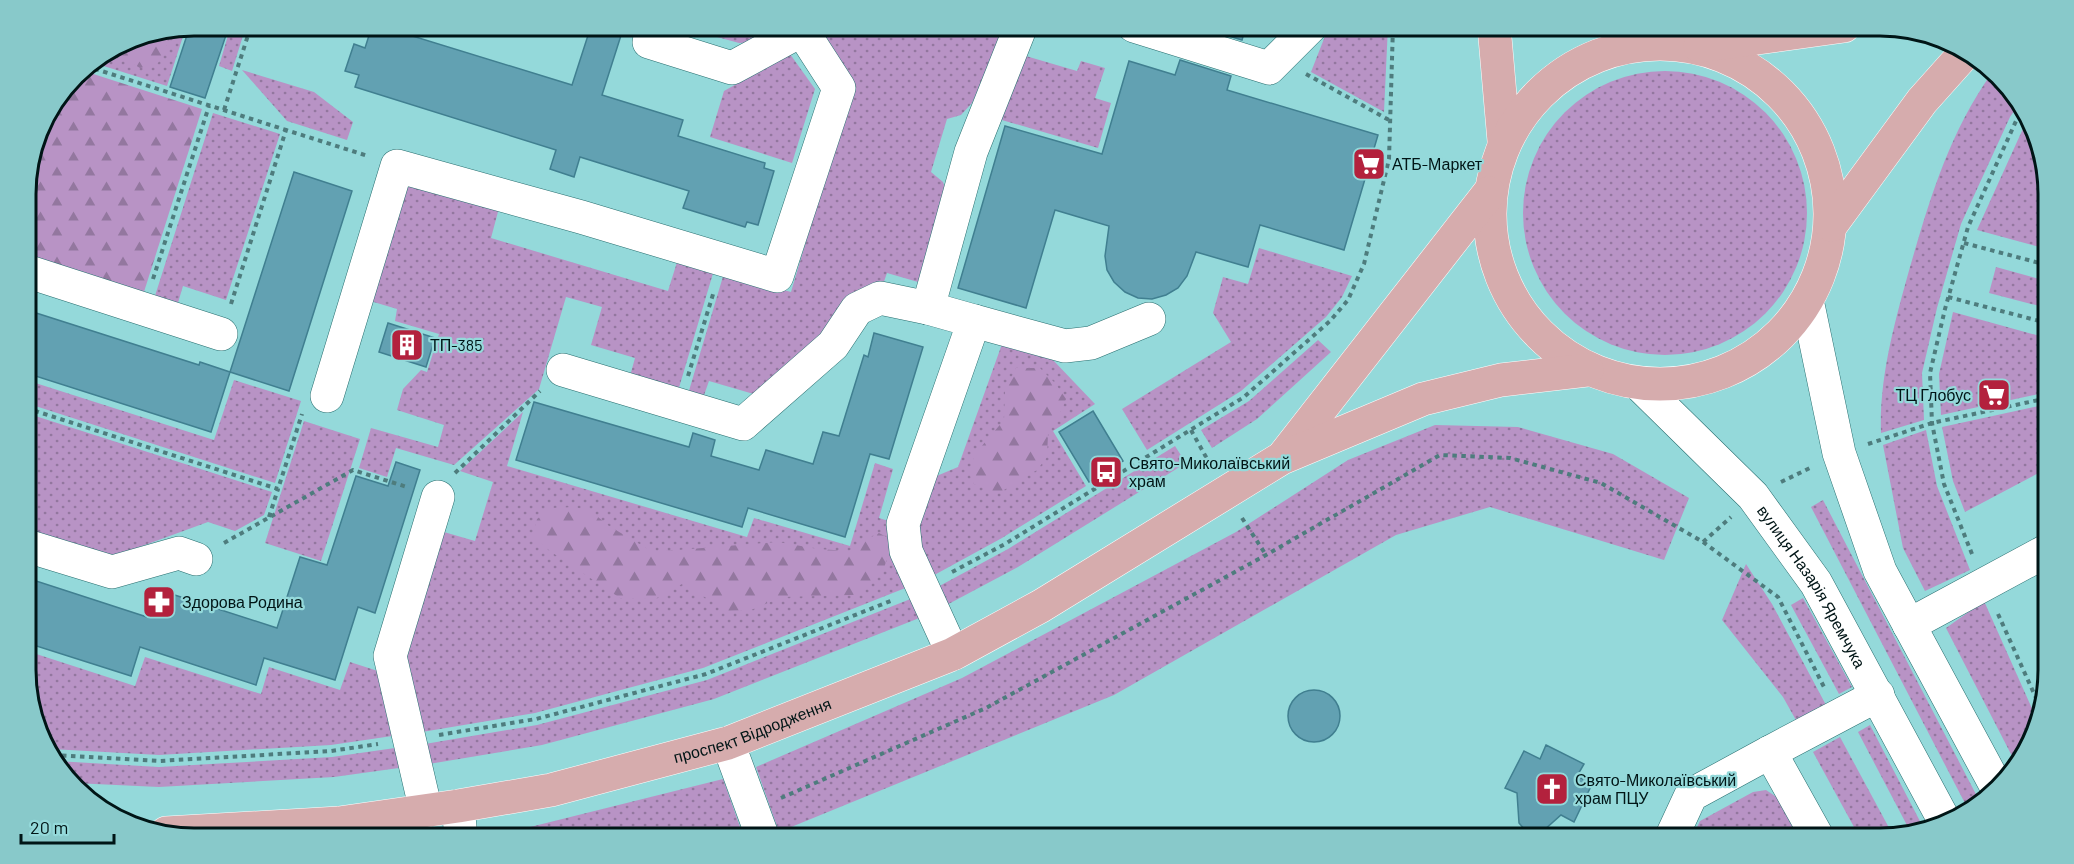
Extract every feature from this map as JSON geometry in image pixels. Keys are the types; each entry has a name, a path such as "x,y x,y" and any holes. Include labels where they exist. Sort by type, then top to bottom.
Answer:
{"main road":[{"path":"1495,36 1504,141"},
{"path":"1645,36 1584,60 1551,81 1524,108 1504,141 1490,193 1491,247 1509,297 1542,340 1587,370 1639,384 1678,384 1717,375 1753,358 1783,332 1807,300 1823,264 1831,225 1827,176 1810,131 1780,92 1741,63 1696,46 1657,36"},
{"path":"1696,46 1770,36"},
{"path":"1831,225 1922,101 1960,58"},
{"path":"1282,459 1490,193"},
{"path":"1282,459 1423,399 1501,380 1587,370"},
{"name":"проспект Відродження","path":"348,828 426,811 552,790 728,743 952,654 1041,606 1282,459"}],"street":[{"path":"649,42 732,68 787,36"},
{"path":"327,396 397,166 581,217 777,276 839,88 806,36"},
{"path":"928,308 971,152 1017,36"},
{"path":"1166,36 1269,68 1301,36"},
{"path":"36,275 221,334"},
{"path":"563,370 743,424 833,345 857,309 880,298 928,308 1065,346 1091,343 1149,319"},
{"path":"1807,300 1839,453 1880,570 1993,781"},
{"path":"952,654 906,551 903,524 974,321"},
{"name":"вулиця Назарія Яремчука","path":"1639,384 1753,496 1816,584 1942,815"},
{"path":"426,811 390,656 438,497"},
{"path":"36,549 112,572 180,553 196,559"},
{"path":"1909,625 2038,555"},
{"path":"1676,828 1692,795 1878,695"},
{"path":"728,743 758,824"},
{"path":"1770,752 1812,828"},
{"path":"458,806 460,828"}],"path":[{"path":"224,110 248,36"},
{"path":"61,755 159,761 332,751 536,719 705,674 923,588 1005,544 1244,397 1330,321 1348,300 1364,264 1389,159 1393,36"},
{"path":"1278,59 1389,120"},
{"path":"97,70 397,166"},
{"path":"144,309 209,106"},
{"path":"2018,118 1968,227 1948,297 1930,374 1932,423 1944,484 1985,584 2036,697"},
{"path":"221,334 286,130"},
{"path":"1964,243 2038,263"},
{"path":"1948,297 2038,320"},
{"path":"698,341 708,310"},
{"path":"196,559 353,470 438,497 457,469 563,370"},
{"path":"269,518 309,391 327,396"},
{"path":"1703,542 1753,496 1839,453 1932,423 2038,400"},
{"path":"36,411 278,489"},
{"path":"758,824 986,708 1266,555 1440,455 1510,458 1601,483 1703,542 1778,597 1839,716"}],"green space":[{"path":"228,36 243,36 232,71 219,66"},
{"path":"713,36 766,36 759,42 739,43"},
{"path":"823,36 1002,36 972,103 961,115 947,119 931,172 943,182 949,199 925,284 887,273 881,290 757,395 709,381 703,398 688,394 724,273 791,292 851,90 848,73"},
{"path":"1325,36 1388,36 1384,112 1311,72"},
{"path":"183,37 167,86 102,66 143,44"},
{"path":"171,38 158,63 140,68 119,55 143,44"},
{"path":"790,54 815,89 792,163 710,137 724,91"},
{"path":"1019,54 1077,71 1081,61 1105,68 1095,98 1111,103 1098,148 995,118"},
{"path":"242,70 314,92 353,122 347,140 287,121"},
{"path":"1665,71 1706,77 1732,88 1755,103 1775,123 1790,146 1801,172 1807,213 1801,254 1790,280 1775,303 1755,323 1732,338 1706,349 1665,355 1624,349 1598,338 1575,323 1555,303 1540,280 1529,254 1523,213 1529,172 1540,146 1555,123 1575,103 1598,88 1624,77"},
{"path":"92,74 202,109 143,295 36,261 36,184 41,153 52,124 63,106"},
{"path":"1988,79 2014,111 1961,224 1937,308 1922,373 1924,420 1881,433 1885,370 1904,287 1942,167 1976,97"},
{"path":"213,113 280,134 226,300 183,286 177,306 154,299"},
{"path":"2023,128 2030,143 2037,174 2038,247 1977,230"},
{"path":"403,180 499,208 491,238 668,291 678,259 714,270 678,391 630,376 635,358 591,345 602,307 566,297 539,389 454,465 396,448 387,477 359,468 371,428 438,447 444,425 397,410 403,389 421,370 427,372 439,334 395,321 397,309 367,300"},
{"path":"1259,248 1352,276 1342,297 1326,317 1241,391 1147,450 1122,409 1231,342 1213,313 1223,277 1248,284"},
{"path":"1996,267 2038,279 2038,306 1989,293"},
{"path":"1953,312 2038,336 2038,394 1941,415 1939,374"},
{"path":"1318,340 1331,352 1257,419 1212,448 1201,430 1249,401"},
{"path":"1002,344 1053,360 1095,404 1053,431 1086,486 1002,538 927,579 913,549 927,480 958,467"},
{"path":"1016,368 1040,368 1055,383 1066,399 1048,434 1047,457 1037,470 999,493 974,484 969,473 975,454 1004,420 1005,391"},
{"path":"234,380 301,401 275,483 36,406 36,383 214,440"},
{"path":"2038,406 2038,473 1965,512 1953,481 1942,427"},
{"path":"523,412 507,466 747,537 754,518 850,546 875,463 893,469 879,518 895,523 913,585 703,668 535,713 416,733 398,657 437,530 475,541 493,482 460,471"},
{"path":"36,416 272,492 264,515 235,531 208,522 112,557 36,532"},
{"path":"304,421 360,439 321,561 265,543"},
{"path":"1435,425 1518,427 1613,454 1689,498 1664,560 1490,507 1396,535 1114,695 789,828 778,828 756,767 962,678 1236,532 1348,460"},
{"path":"1926,430 1937,486 1970,570 1925,591 1903,548 1883,445"},
{"path":"1175,446 1186,463 1018,567 941,608 932,590 1008,549"},
{"path":"1823,500 1976,795 1965,803 1811,507"},
{"path":"575,507 593,513 609,526 653,552 778,542 818,549 849,551 879,533 892,540 883,572 853,595 782,597 751,610 729,611 682,584 655,599 620,598 533,537 537,519 552,508"},
{"path":"1746,564 1772,604 1826,705 1797,722 1783,697 1722,620"},
{"path":"918,596 927,615 714,699 542,745 423,765 419,745 537,725 707,680"},
{"path":"1803,598 1852,687 1839,694 1791,605"},
{"path":"1984,601 2033,710 2022,740 2012,756 1946,628"},
{"path":"36,654 135,686 145,657 261,694 269,667 340,690 350,662 384,673 399,735 331,745 159,755 58,749 44,721 39,701"},
{"path":"1870,725 1921,823 1907,826 1858,732"},
{"path":"1840,737 1889,828 1855,828 1813,752"},
{"path":"402,747 406,767 334,777 159,787 85,784 66,762 159,767 332,757"},
{"path":"723,779 740,828 526,828"},
{"path":"1766,790 1778,798 1793,828 1697,828 1700,821 1753,792"}],"building":[{"path":"187,36 226,36 205,98 170,87"},
{"path":"369,36 413,36 572,85 588,36 621,36 602,95 683,120 678,136 765,163 764,168 774,171 758,225 747,222 745,227 683,208 689,191 580,157 574,177 550,169 556,150 355,87 359,75 345,71 354,44 365,48"},
{"path":"1229,36 1243,36 1242,40"},
{"path":"1180,60 1231,76 1227,90 1378,135 1344,250 1260,225 1248,267 1196,252 1187,276 1178,288 1152,299 1138,298 1125,292 1114,282 1107,270 1105,256 1109,226 1055,210 1026,308 958,288 1005,126 1102,154 1129,61 1175,75"},
{"path":"294,172 352,191 289,391 230,372"},
{"path":"36,313 199,365 200,362 230,372 211,432 36,376"},
{"name":"ТП-385","path":"388,323 435,338 426,367 379,352"},
{"path":"874,333 923,347 889,459 870,454 845,537 748,508 742,527 516,460 534,402 689,447 693,433 715,440 711,456 759,470 766,450 813,464 823,432 839,436 864,355 868,357"},
{"path":"1093,411 1123,461 1089,482 1059,432"},
{"path":"396,462 420,470 375,613 358,607 335,680 264,658 256,685 140,647 131,676 36,646 36,581 147,617 156,589 277,628 300,557 327,565 356,476 388,486"},
{"path":"1309,690 1319,690 1333,697 1340,716 1333,735 1319,742 1309,742 1299,738 1292,731 1288,721 1288,711 1292,701 1299,694"},
{"name":"Свято-Миколаївський храм ПЦУ","path":"1546,745 1584,764 1577,776 1592,784 1574,822 1561,815 1546,828 1523,828 1519,823 1517,793 1505,788 1524,751 1540,759"}],"place":[{"name":"АТБ-Маркет","path":"1369,164"},
{"name":"ТП-385","path":"407,345"},
{"name":"ТЦ Глобус","path":"1994,395"},
{"name":"Свято-Миколаївський храм","path":"1106,472"},
{"name":"Здорова Родина","path":"159,602"},
{"name":"Свято-Миколаївський храм ПЦУ","path":"1552,789"}]}
